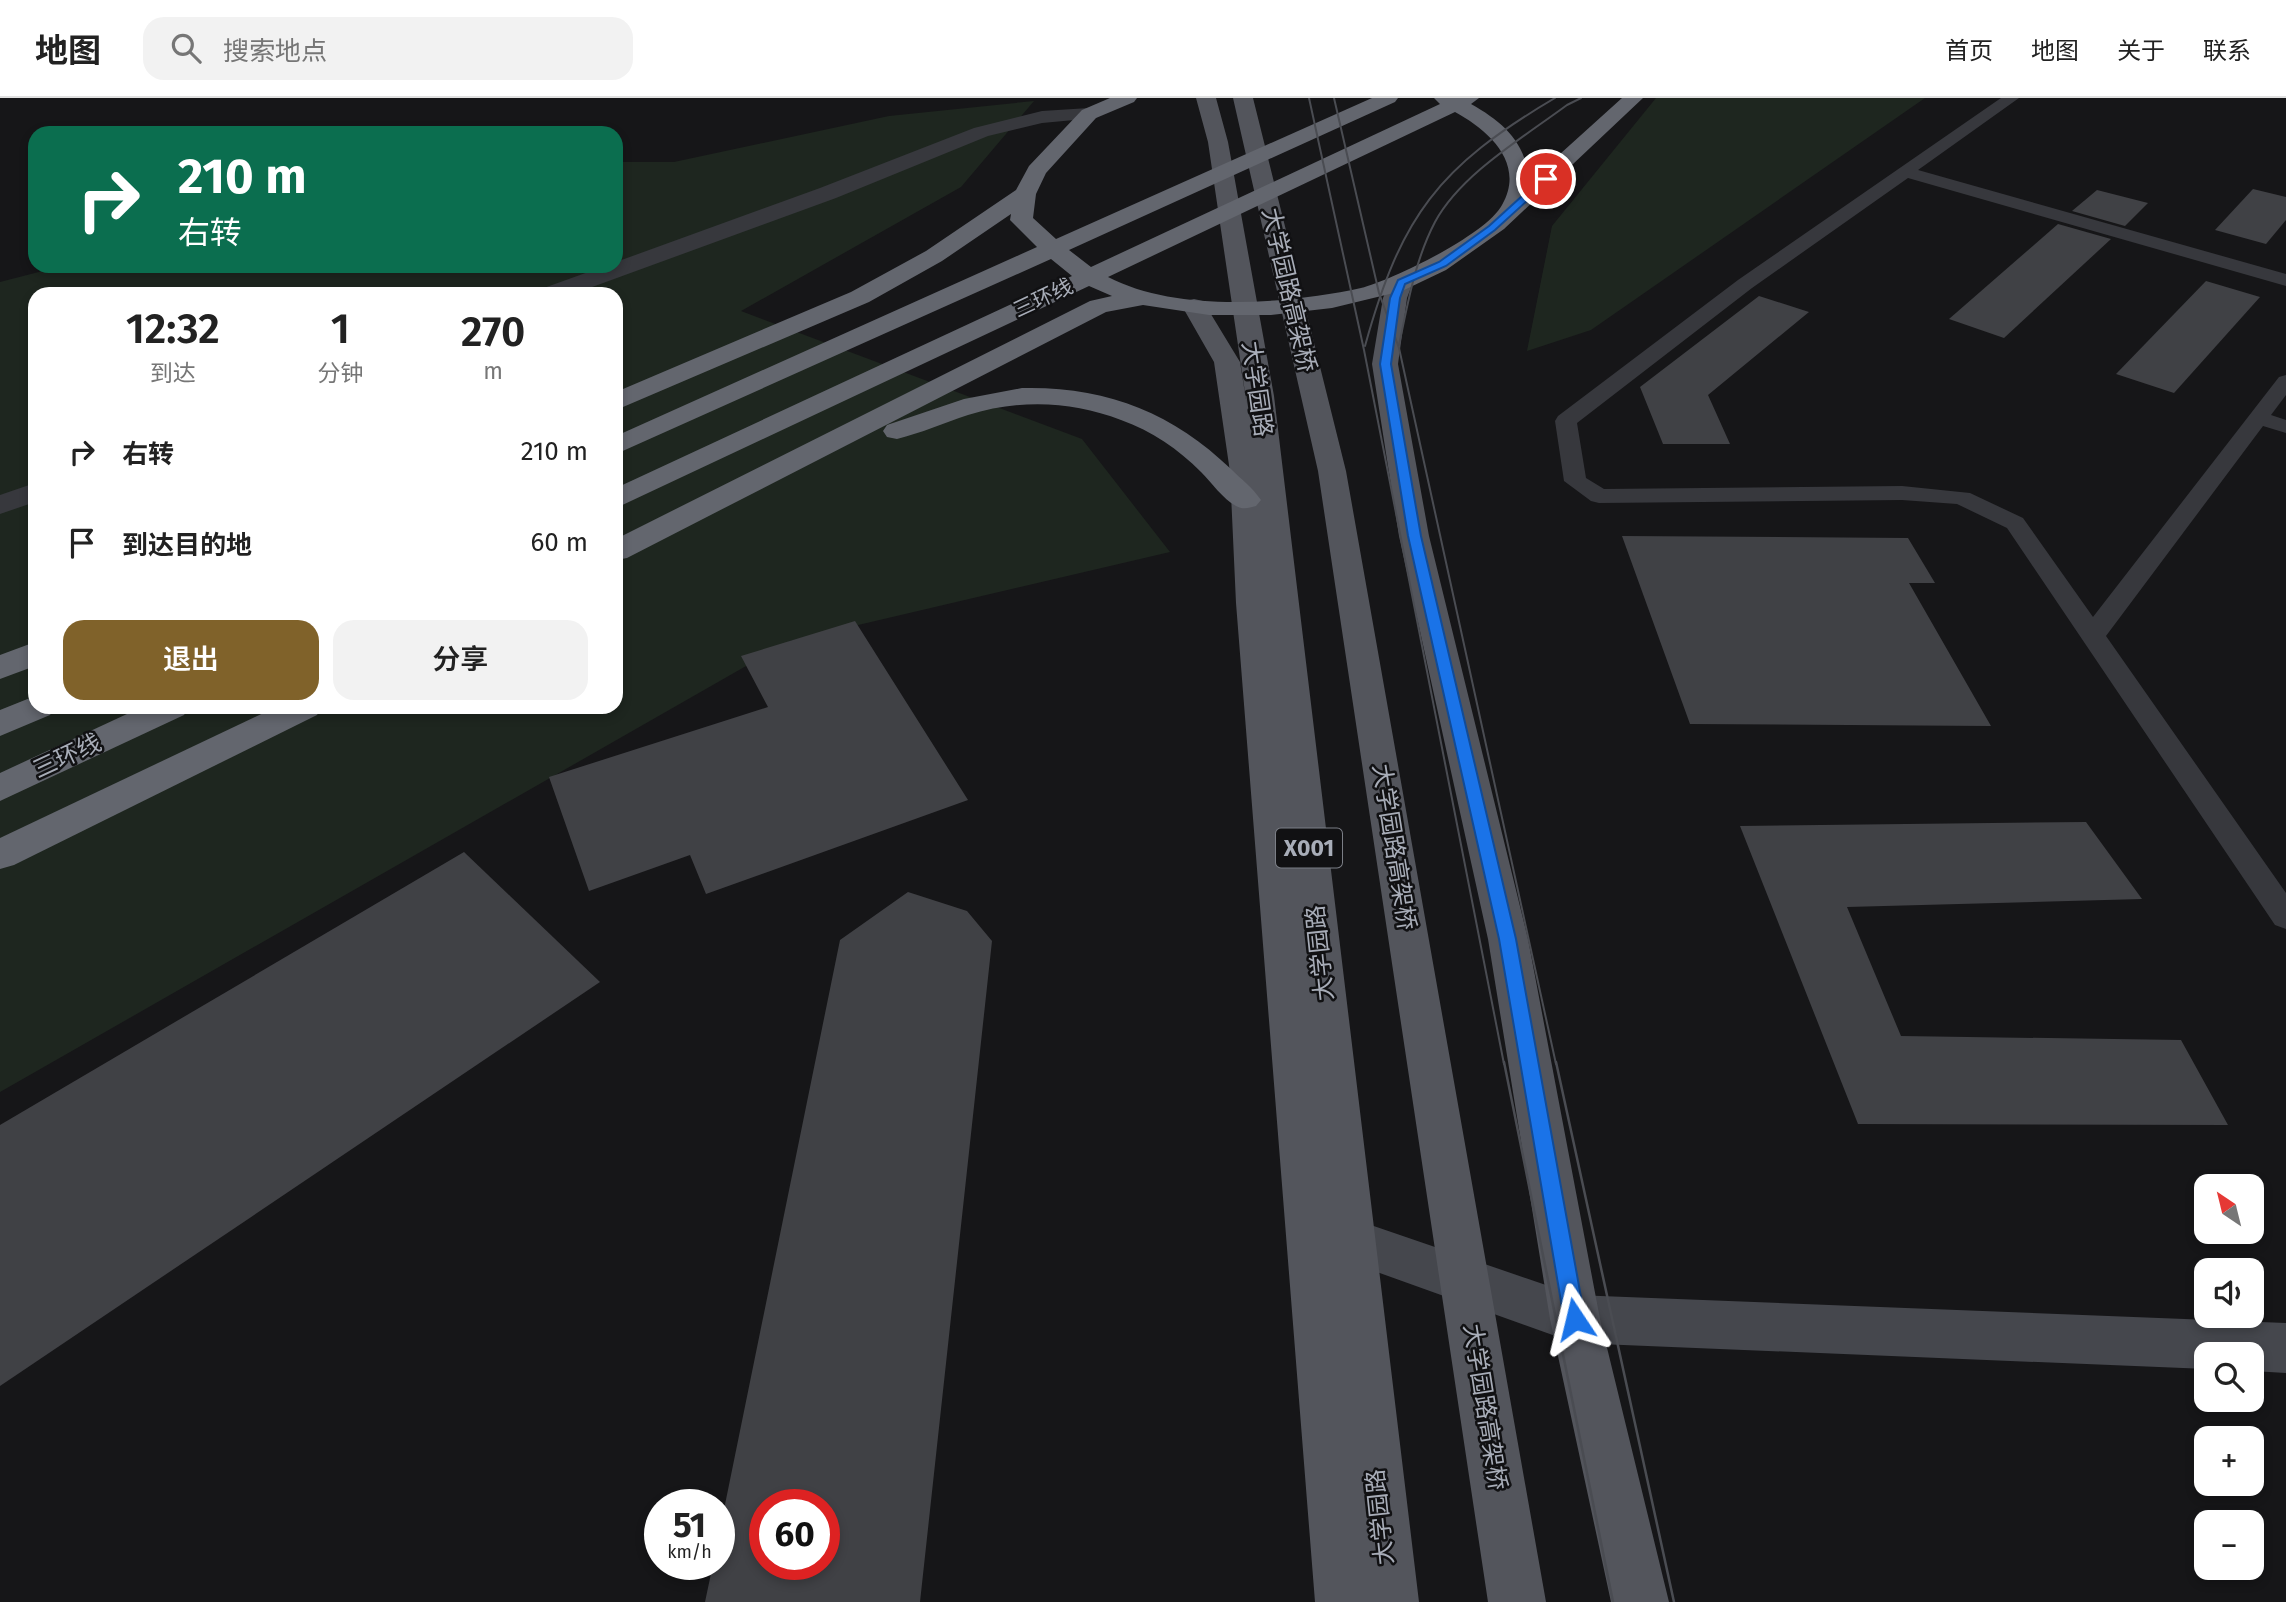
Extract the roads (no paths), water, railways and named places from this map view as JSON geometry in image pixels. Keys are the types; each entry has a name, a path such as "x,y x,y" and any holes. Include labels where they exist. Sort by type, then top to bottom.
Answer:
{"highway":[{"path":"1126,98 1098,107 1037,171 1025,194 1021,220 1073,265 1116,290 1164,304 1263,307 1328,301 1364,294 1443,264 1492,228 1633,98"},
{"name":"三环线","path":"623,443 1388,98"},
{"path":"1444,98 1490,125 1506,140 1516,162 1518,188 1512,209"},
{"name":"三环线","path":"623,496 1469,98"},
{"path":"623,399 860,297 934,256 1025,194"},
{"path":"623,547 1099,306 1142,298"},
{"path":"756,480 927,420 1000,398 1046,396 1091,400 1133,414 1177,437 1246,500"},
{"path":"0,668 28,656"},
{"path":"0,724 28,711"},
{"name":"三环线","path":"0,788 157,714"},
{"path":"0,855 291,714"}],"main road":[{"name":"大学园路","path":"1206,98 1218,142 1260,396 1390,1602"},
{"name":"大学园路高架桥","path":"1243,98 1332,471 1517,1602"},
{"path":"1401,282 1395,298 1385,364 1414,536 1508,939 1575,1319 1640,1602"},
{"name":"大学园路","path":"1195,306 1227,362 1244,472 1252,603 1307,1225 1344,1602"}],"street":[{"path":"623,267 828,193 981,132 1098,107"},
{"path":"569,287 608,273"},
{"path":"0,505 28,495"},
{"path":"1307,1225 1575,1319 2286,1348"}],"lane":[{"path":"2011,98 1745,284 1566,421 1575,481 1599,496 1902,493 1962,498 2015,523 2286,917"},
{"path":"1906,173 2286,280"},
{"path":"2092,636 2286,380"},
{"path":"2258,417 2286,427"}],"tram line":[{"path":"1309,98 1364,350 1504,1064"},
{"path":"1334,98 1380,297"},
{"path":"1380,297 1393,262 1430,199 1453,173 1481,148 1555,98"},
{"path":"1399,345 1422,251 1446,205 1477,172 1567,105 1581,98"},
{"path":"1365,346 1380,297"},
{"path":"1380,297 1399,348 1556,1064"},
{"path":"1504,1062 1613,1602"},
{"path":"1556,1062 1674,1602"}]}
